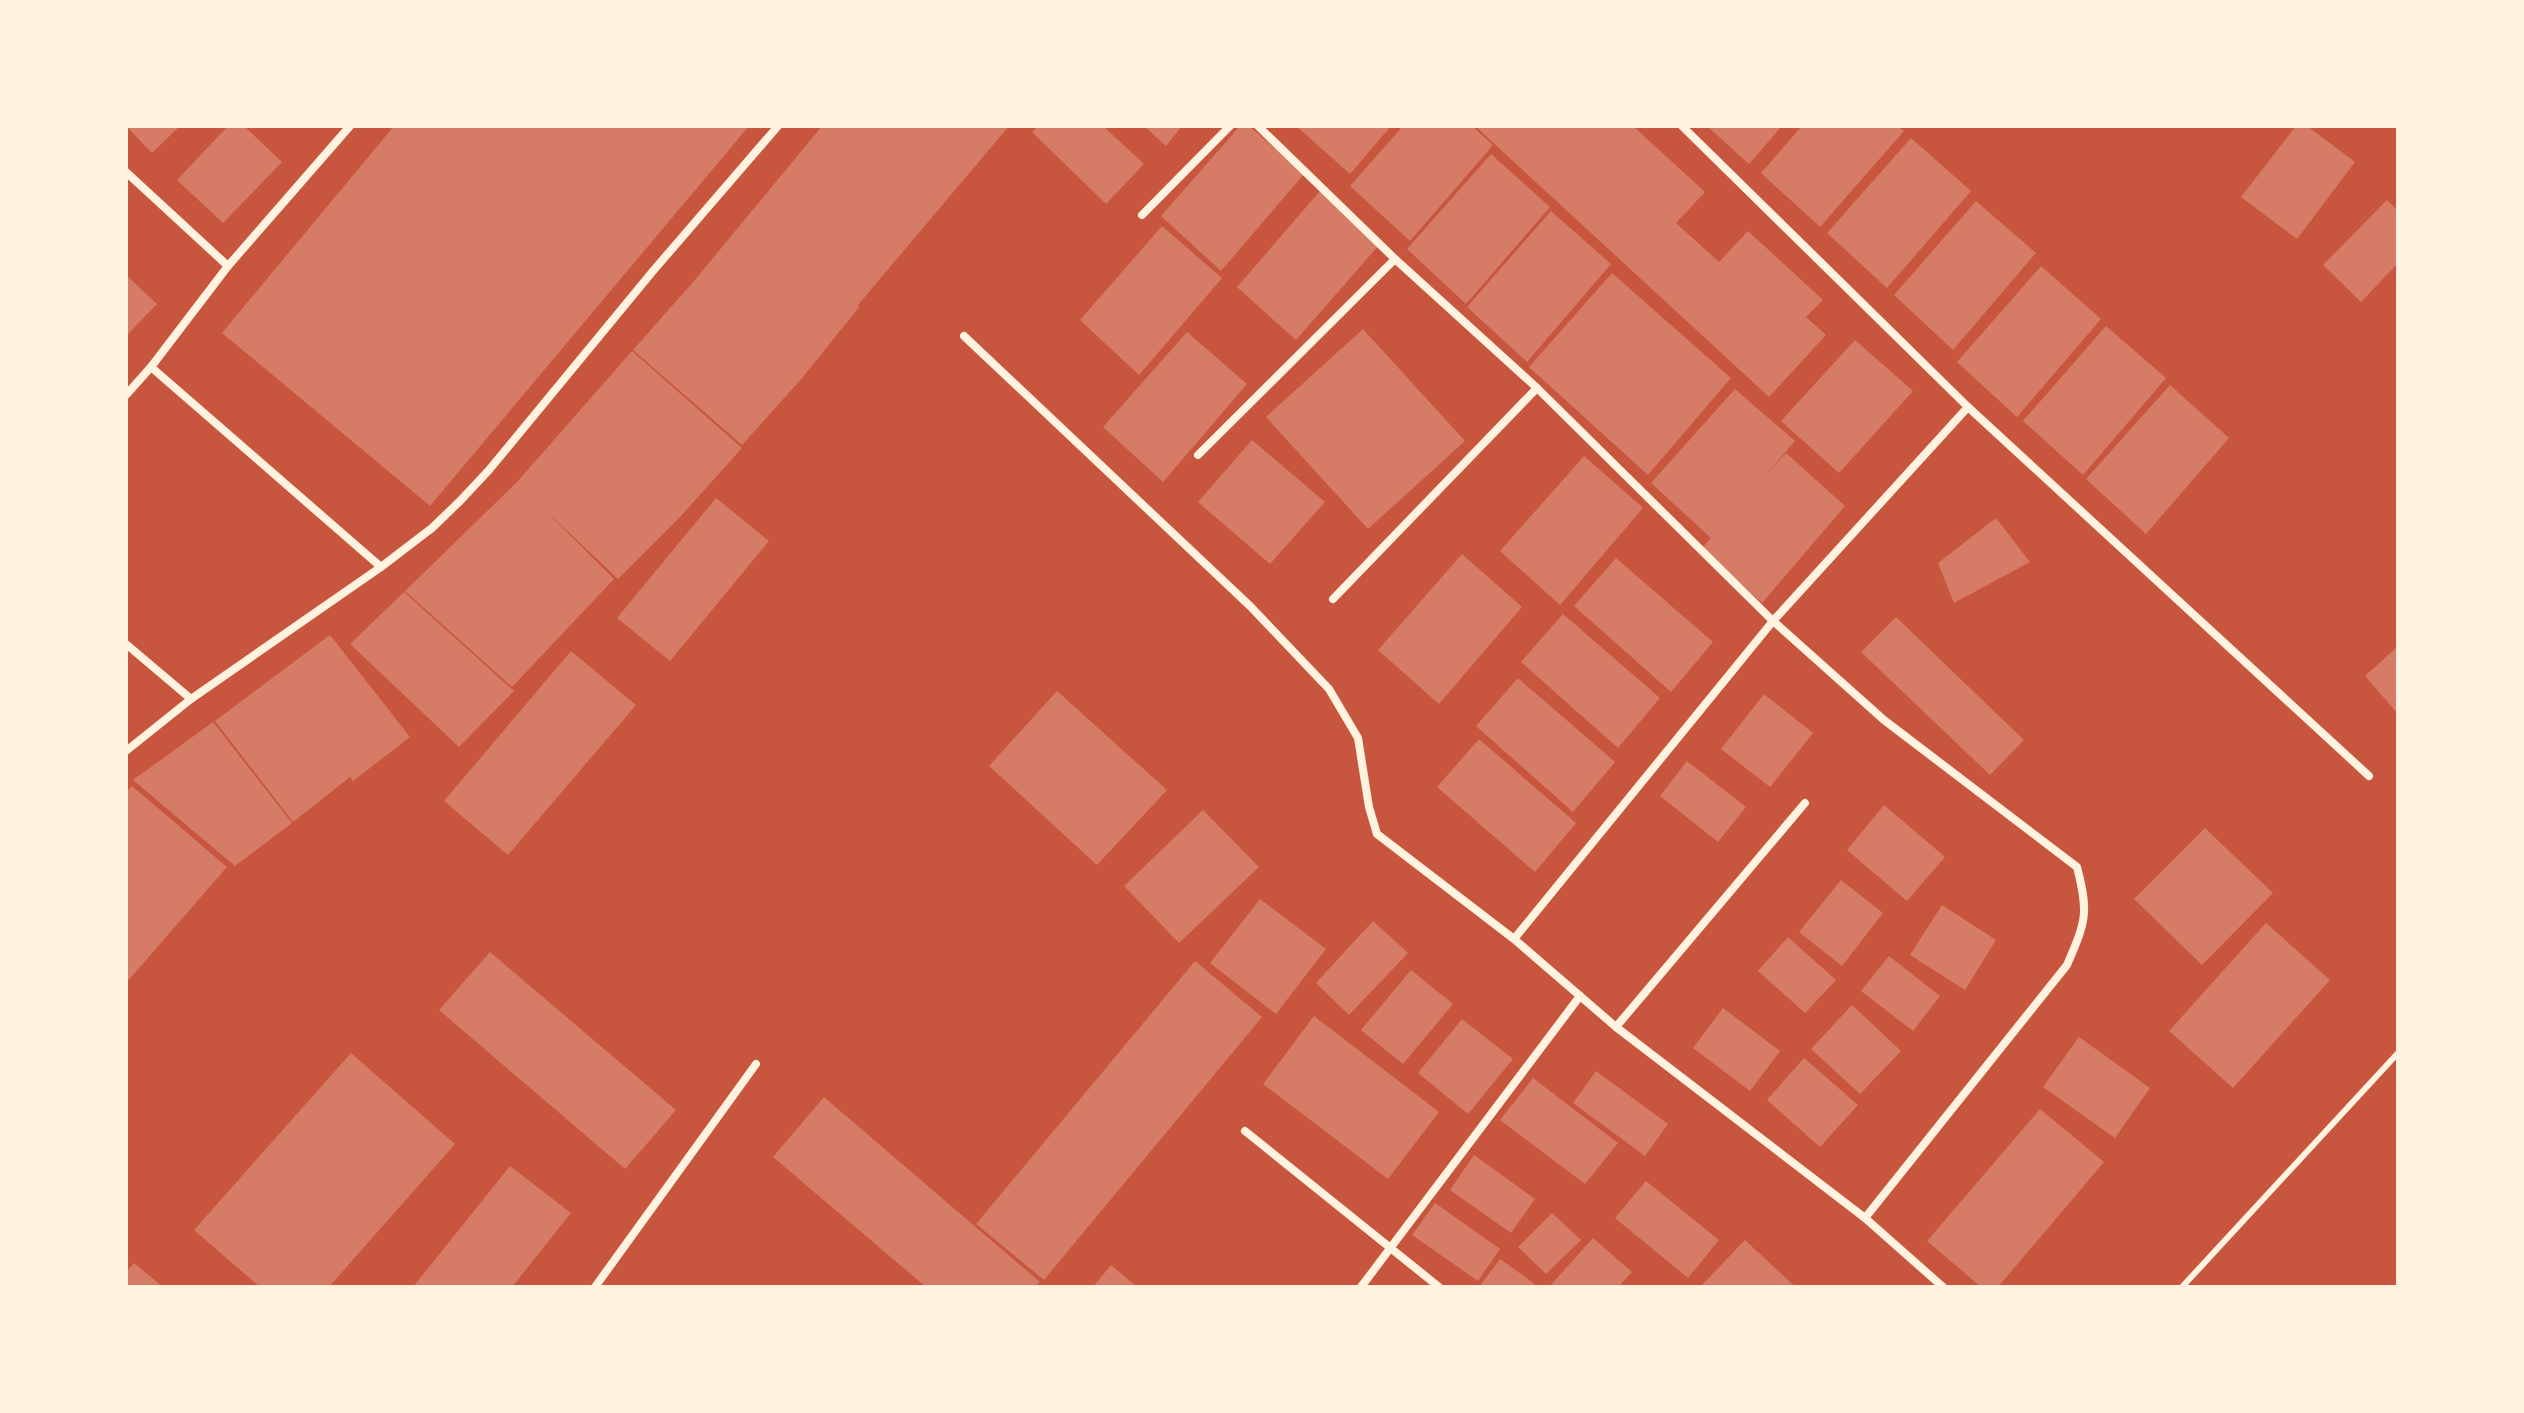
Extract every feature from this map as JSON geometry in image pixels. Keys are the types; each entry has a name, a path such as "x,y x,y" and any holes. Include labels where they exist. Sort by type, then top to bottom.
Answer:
{"street":[{"path":"126,395 228,266 350,126"},
{"path":"126,751 191,699 432,528 489,470 653,271 778,126"},
{"path":"1142,215 1230,126"},
{"path":"1258,126 1395,259 1537,388 1773,621 1884,720 2077,867 2086,900 2083,928 2067,965 1865,1218"},
{"path":"1682,126 1968,407 2369,776"},
{"path":"126,172 228,266"},
{"path":"1198,455 1395,259"},
{"path":"964,336 1250,606 1329,689 1358,738 1369,807 1377,834 1514,939 1616,1027 1865,1218 1943,1287"},
{"path":"151,367 381,567"},
{"path":"1333,599 1537,388"},
{"path":"1514,939 1773,621 1968,407"},
{"path":"126,644 191,699"},
{"path":"1616,1027 1805,803"},
{"path":"1361,1287 1580,996"},
{"path":"595,1287 756,1064"},
{"path":"1245,1131 1439,1287"}],"lane":[{"path":"2182,1287 2398,1053"}],"building":[{"path":"126,126 180,126 152,153"},
{"path":"228,126 244,126 282,162 223,223 177,180"},
{"path":"394,126 749,126 430,506 222,333"},
{"path":"822,126 1009,126 858,305 803,377 742,445 633,350"},
{"path":"1038,126 1103,126 1144,164 1106,204 1032,132"},
{"path":"1144,126 1182,126 1166,146"},
{"path":"1240,126 1249,126 1304,174 1221,271 1161,216"},
{"path":"1296,126 1391,126 1350,174"},
{"path":"1403,126 1472,126 1493,145 1410,241 1350,186"},
{"path":"1475,126 1633,126 1705,192 1676,223 1719,262 1748,231 1823,300 1806,317 1826,335 1769,397"},
{"path":"1707,126 1782,126 1749,164"},
{"path":"1802,126 1898,126 1904,131 1820,227 1761,173"},
{"path":"2296,126 2307,126 2355,162 2297,239 2241,197"},
{"path":"1911,138 1971,191 1887,288 1827,233"},
{"path":"1491,154 1550,207 1466,304 1407,249"},
{"path":"1320,191 1380,244 1296,340 1237,287"},
{"path":"2387,200 2398,211 2398,263 2361,302 2323,265"},
{"path":"1976,201 2036,253 1953,350 1894,295"},
{"path":"1551,211 1611,264 1527,362 1467,307"},
{"path":"1162,226 1222,278 1139,375 1080,320"},
{"path":"2041,266 2101,319 2017,417 1957,362"},
{"path":"1612,273 1731,378 1648,475 1529,367"},
{"path":"126,275 157,304 126,336"},
{"path":"2106,326 2166,378 2083,475 2023,421"},
{"path":"1363,329 1465,441 1368,529 1266,417"},
{"path":"1187,332 1247,384 1163,482 1103,427"},
{"path":"1855,340 1913,391 1839,473 1781,421"},
{"path":"632,351 742,448 680,517 618,579 542,507 614,579 512,687 405,591 517,482"},
{"path":"2170,385 2229,438 2146,534 2086,479"},
{"path":"1735,389 1795,441 1763,478 1786,453 1845,506 1762,603 1702,548 1711,538 1651,483"},
{"path":"1252,440 1325,502 1270,564 1198,502"},
{"path":"1584,456 1643,508 1560,605 1500,551"},
{"path":"716,498 769,541 670,661 617,618"},
{"path":"1996,518 2030,562 1954,603 1938,563"},
{"path":"1462,554 1522,607 1439,704 1378,650"},
{"path":"1616,558 1713,642 1671,692 1574,606"},
{"path":"404,592 514,691 459,747 350,644"},
{"path":"1563,614 1660,698 1618,748 1521,662"},
{"path":"1896,617 2024,740 1990,775 1861,652"},
{"path":"330,635 410,737 353,781 350,777 293,822 215,721"},
{"path":"2398,646 2398,714 2365,676"},
{"path":"571,651 636,705 508,855 444,801"},
{"path":"1518,678 1615,762 1573,812 1476,726"},
{"path":"1057,691 1167,790 1097,865 989,766"},
{"path":"1764,694 1813,733 1770,787 1721,749"},
{"path":"213,722 292,823 235,866 133,780"},
{"path":"1479,739 1576,823 1535,872 1437,787"},
{"path":"1687,761 1746,807 1718,842 1660,796"},
{"path":"132,786 227,867 126,983 126,792"},
{"path":"1884,805 1945,857 1907,901 1847,850"},
{"path":"1203,810 1259,867 1179,943 1124,886"},
{"path":"2205,828 2273,893 2202,965 2134,899"},
{"path":"1841,880 1883,913 1842,966 1799,932"},
{"path":"1260,899 1326,949 1276,1014 1210,963"},
{"path":"1942,905 1996,940 1965,990 1910,955"},
{"path":"1373,921 1408,953 1349,1015 1316,983"},
{"path":"2266,923 2330,980 2233,1088 2169,1031"},
{"path":"1788,937 1836,980 1805,1013 1758,971"},
{"path":"490,952 676,1110 625,1169 439,1010"},
{"path":"1889,956 1940,996 1913,1031 1861,991"},
{"path":"1195,961 1262,1017 1044,1280 976,1224"},
{"path":"1411,970 1453,1004 1403,1064 1361,1030"},
{"path":"1852,1005 1901,1051 1860,1094 1811,1049"},
{"path":"1723,1008 1780,1051 1750,1091 1693,1048"},
{"path":"1314,1016 1439,1112 1388,1179 1263,1084"},
{"path":"1462,1019 1513,1059 1468,1114 1418,1073"},
{"path":"2079,1037 2150,1088 2115,1138 2043,1087"},
{"path":"351,1053 455,1144 329,1287 260,1287 194,1230"},
{"path":"1804,1058 1858,1105 1820,1147 1767,1100"},
{"path":"1596,1071 1668,1124 1645,1156 1573,1103"},
{"path":"1533,1078 1618,1143 1585,1184 1500,1120"},
{"path":"824,1097 1040,1282 1035,1287 926,1287 773,1157"},
{"path":"2040,1109 2104,1162 1998,1287 1981,1287 1927,1241"},
{"path":"1474,1155 1535,1199 1511,1233 1450,1190"},
{"path":"510,1166 571,1213 512,1287 413,1287"},
{"path":"1646,1181 1719,1240 1688,1278 1615,1218"},
{"path":"1435,1203 1500,1249 1478,1281 1412,1235"},
{"path":"1552,1213 1581,1240 1546,1274 1518,1247"},
{"path":"1593,1238 1632,1272 1618,1287 1549,1287"},
{"path":"1745,1240 1789,1281 1796,1287 1700,1287"},
{"path":"1500,1259 1535,1284 1533,1287 1479,1287"},
{"path":"134,1263 163,1287 126,1287 126,1272"},
{"path":"1111,1265 1137,1287 1093,1287"}]}
